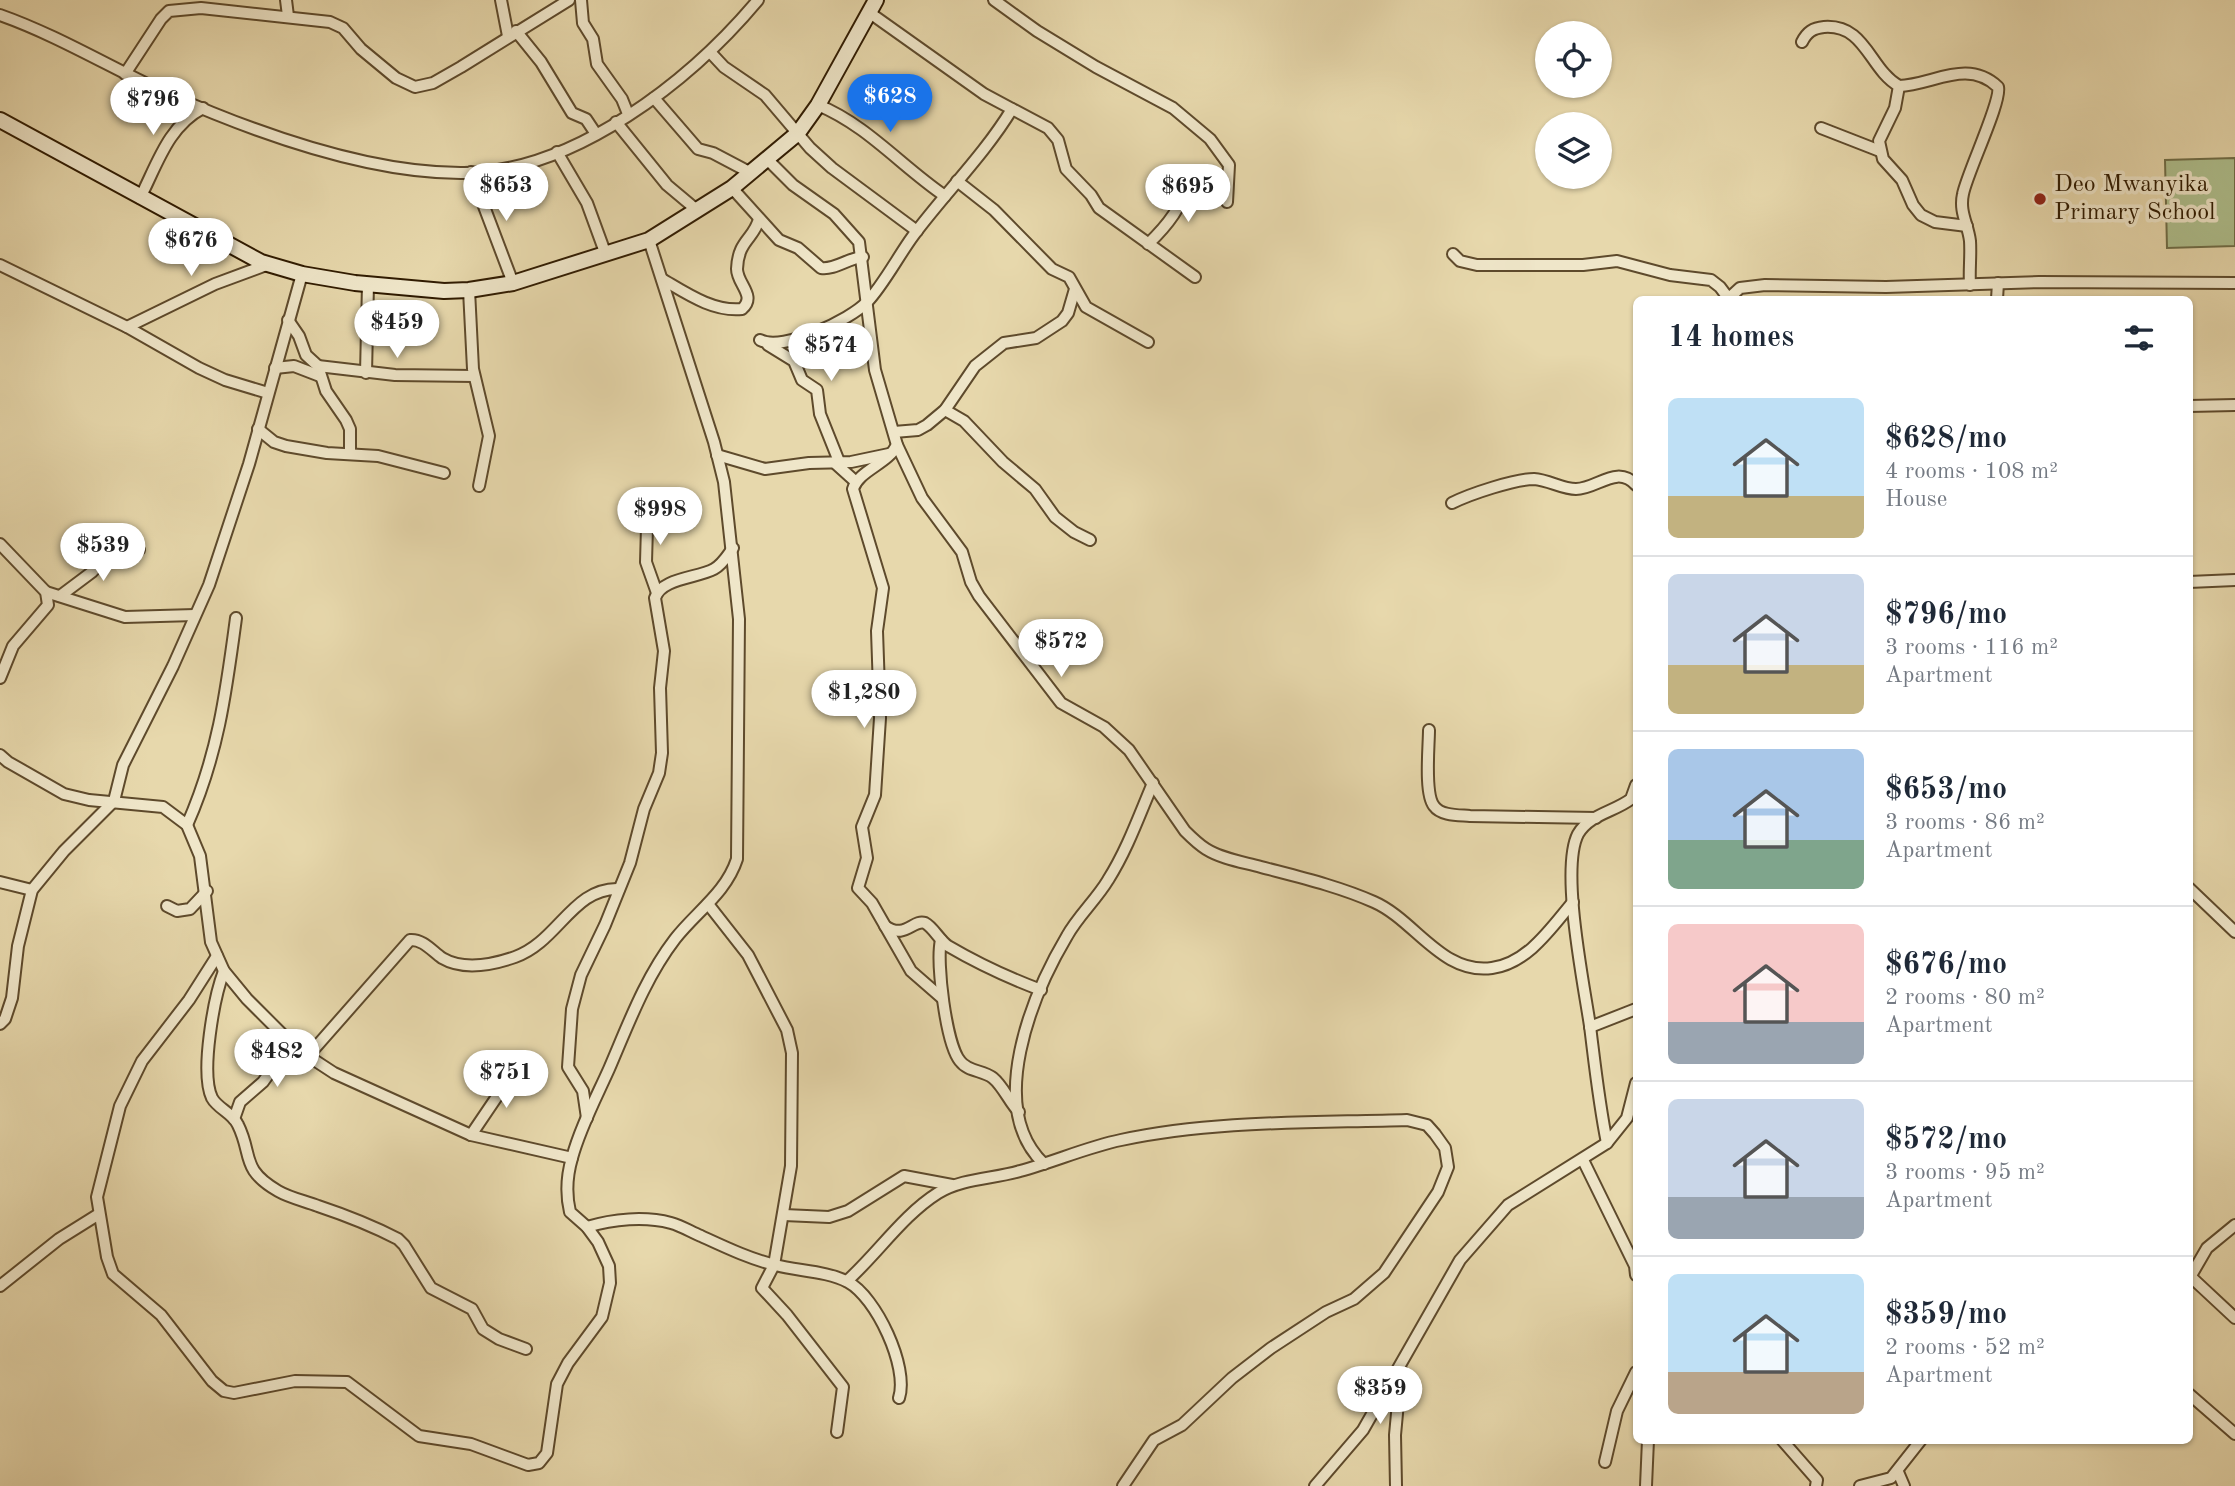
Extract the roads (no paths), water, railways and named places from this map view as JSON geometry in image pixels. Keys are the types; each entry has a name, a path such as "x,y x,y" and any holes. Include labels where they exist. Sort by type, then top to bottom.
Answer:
{"street":[{"path":"286,0 288,16"},
{"path":"501,0 512,34 541,62 572,113 586,120 596,134"},
{"path":"125,74 169,11 203,4 337,24 383,68 407,86 415,88 433,83 567,0"},
{"path":"581,0 583,23 593,39 597,64 622,99 628,114"},
{"path":"0,15 125,74 245,125 373,162 418,170 471,173 518,164 557,152 616,122 654,98 710,52 758,0"},
{"path":"994,0 1096,67 1173,108 1210,139 1229,164 1227,202"},
{"path":"0,120 140,198 269,264 302,274 368,284 469,290 513,283 649,240 732,188 798,133 818,105 873,6 967,83 1048,128 1058,140 1066,169 1091,195 1099,208 1195,277"},
{"path":"1802,42 1808,33 1818,28 1835,27 1848,31 1868,50 1887,79 1899,86 1963,72 1986,79 1998,87 1998,101 1963,192 1961,210 1967,226 1970,285"},
{"path":"710,52 724,67 765,95 832,168 916,231"},
{"path":"1899,86 1891,118 1880,141 1885,164 1902,180 1913,205 1921,215 1935,222 1967,226"},
{"path":"654,98 698,149 713,153 751,173"},
{"path":"818,105 849,120 898,162 945,196"},
{"path":"140,198 160,155 180,124 203,108"},
{"path":"856,482 838,464 820,414 817,390 802,380 794,361 764,342 809,336 866,303 916,231 999,130 1012,108"},
{"path":"616,122 667,185 698,211"},
{"path":"1821,128 1880,150"},
{"path":"557,152 587,203 607,255"},
{"path":"767,159 793,185 835,214 859,242 879,389 894,432 895,449 922,498 962,552 975,589 1018,650 1061,703 1112,734 1153,783 1185,831 1207,850 1343,890 1377,903 1442,955 1468,967 1490,968 1519,958 1536,945 1573,902"},
{"path":"471,173 513,283"},
{"path":"1148,244 1173,219 1183,203 1190,180"},
{"path":"957,181 994,209 1052,269 1069,277 1086,307 1148,342"},
{"path":"732,188 779,240 798,248 821,268 832,267 847,259 863,257"},
{"path":"662,279 704,302 722,308 741,309 748,296 737,276 738,258 743,242 756,227 759,219"},
{"path":"217,956 189,1000 142,1061 127,1088 97,1197 113,1274 161,1315 212,1381 224,1391 234,1393 295,1381 347,1382 419,1436 471,1444 528,1465 539,1463 547,1453 557,1384 568,1363 602,1317 610,1283 609,1266 598,1242 587,1227 570,1212 568,1204 572,1158 587,1118 656,968 674,940 733,873 738,843 740,667 733,548 724,482 649,240"},
{"path":"1453,254 1461,261 1477,265 1583,265 1617,261 1670,275 1711,280 1727,296"},
{"path":"127,327 215,284 269,264"},
{"path":"0,265 127,327 199,368 225,380 268,393"},
{"path":"0,1024 5,1019 12,998 18,946 32,890 64,851 114,800 123,765 209,585 258,429 302,274"},
{"path":"1997,296 1998,283"},
{"path":"1731,296 1749,286 2235,283"},
{"path":"366,373 368,284"},
{"path":"1855,286 1857,296"},
{"path":"894,432 918,430 945,410 975,366 1004,343 1036,338 1062,321 1068,313 1075,289"},
{"path":"469,290 474,376 488,424 479,486"},
{"path":"288,320 306,355 319,371 326,391 346,419 351,438 351,454"},
{"path":"275,368 294,366 319,371 474,376"},
{"path":"2193,406 2235,405"},
{"path":"945,410 964,421 1003,462 1035,489 1055,517 1074,532 1090,540"},
{"path":"258,429 274,442 286,446 378,456 444,473"},
{"path":"717,455 765,469 809,463 838,464 895,449"},
{"path":"895,449 856,482 853,489 883,588 877,631 880,718 875,795 862,827 867,858 858,888 872,903 911,971 942,998"},
{"path":"1452,503 1476,491 1531,479 1553,481 1576,489 1617,476 1625,477 1633,483"},
{"path":"587,1118 583,1091 568,1068 572,1009 580,975 630,863 644,808 655,787 662,753 660,688 664,639 655,604 657,593 646,562 647,527 642,511"},
{"path":"0,544 46,592 125,617 195,615"},
{"path":"60,596 92,572 115,548 139,550"},
{"path":"657,593 675,583 713,569 733,548"},
{"path":"2193,582 2235,580"},
{"path":"0,678 13,646 48,605 46,592"},
{"path":"187,825 212,760 225,697 236,618"},
{"path":"1429,730 1428,778 1431,803 1435,808 1470,816 1596,818"},
{"path":"0,755 64,794 89,800 114,800 163,807 187,825 201,856 207,891 208,923 224,971 291,1044 308,1056 334,1073 471,1135 572,1158"},
{"path":"1044,1164 1032,1153 1024,1138 1019,1112 1019,1046 1041,990 1068,934 1108,881 1125,850 1153,783"},
{"path":"1607,1143 1598,1102 1590,1027 1579,962 1571,870 1578,835 1596,818 1631,799 1633,794"},
{"path":"0,882 32,890"},
{"path":"308,1056 410,940 420,941 443,958 463,965 494,963 534,947 562,923 585,896 598,890 619,889"},
{"path":"167,906 177,911 190,909 207,891"},
{"path":"2193,892 2235,932"},
{"path":"708,904 748,954 791,1042 791,1166 774,1265 762,1289 787,1315 843,1387 837,1432"},
{"path":"885,926 893,932 901,932 923,923 941,940 1002,975 1041,990"},
{"path":"941,940 939,949 942,998 958,1060 968,1068 994,1079 1019,1112"},
{"path":"224,971 211,1025 209,1084 213,1099 234,1119 239,1128 247,1161 266,1182 292,1198 319,1206 398,1239 431,1288 472,1309 483,1329 499,1339 526,1349"},
{"path":"1590,1027 1633,1010"},
{"path":"234,1119 240,1102 263,1082 291,1044"},
{"path":"471,1135 517,1067"},
{"path":"1315,1486 1363,1430 1460,1260 1508,1205 1607,1143 1627,1118 1633,1095"},
{"path":"847,1281 874,1258 918,1208 952,1185 1044,1164 1119,1140 1230,1126 1408,1120 1427,1125 1445,1148 1448,1167 1438,1192 1384,1273 1354,1300 1326,1312 1271,1348 1231,1378 1182,1425 1154,1440 1123,1486"},
{"path":"1583,1160 1633,1263"},
{"path":"784,1215 829,1217 848,1211 904,1176 952,1185"},
{"path":"0,1286 49,1246 99,1214"},
{"path":"587,1227 603,1222 627,1220 672,1223 774,1265 847,1281 859,1290 868,1302 895,1348 903,1385 899,1398"},
{"path":"2193,1273 2207,1248 2235,1225"},
{"path":"2193,1281 2235,1318"},
{"path":"1396,1486 1395,1435 1401,1367"},
{"path":"1605,1462 1617,1411 1633,1378"},
{"path":"2193,1397 2235,1434"},
{"path":"1646,1486 1648,1444"},
{"path":"1785,1444 1820,1484"},
{"path":"1860,1486 1881,1482 1898,1472 1918,1444"},
{"path":"1898,1472 1904,1486"}],"place":[{"name":"Deo Mwanyika Primary School","path":"2040,199"}]}
